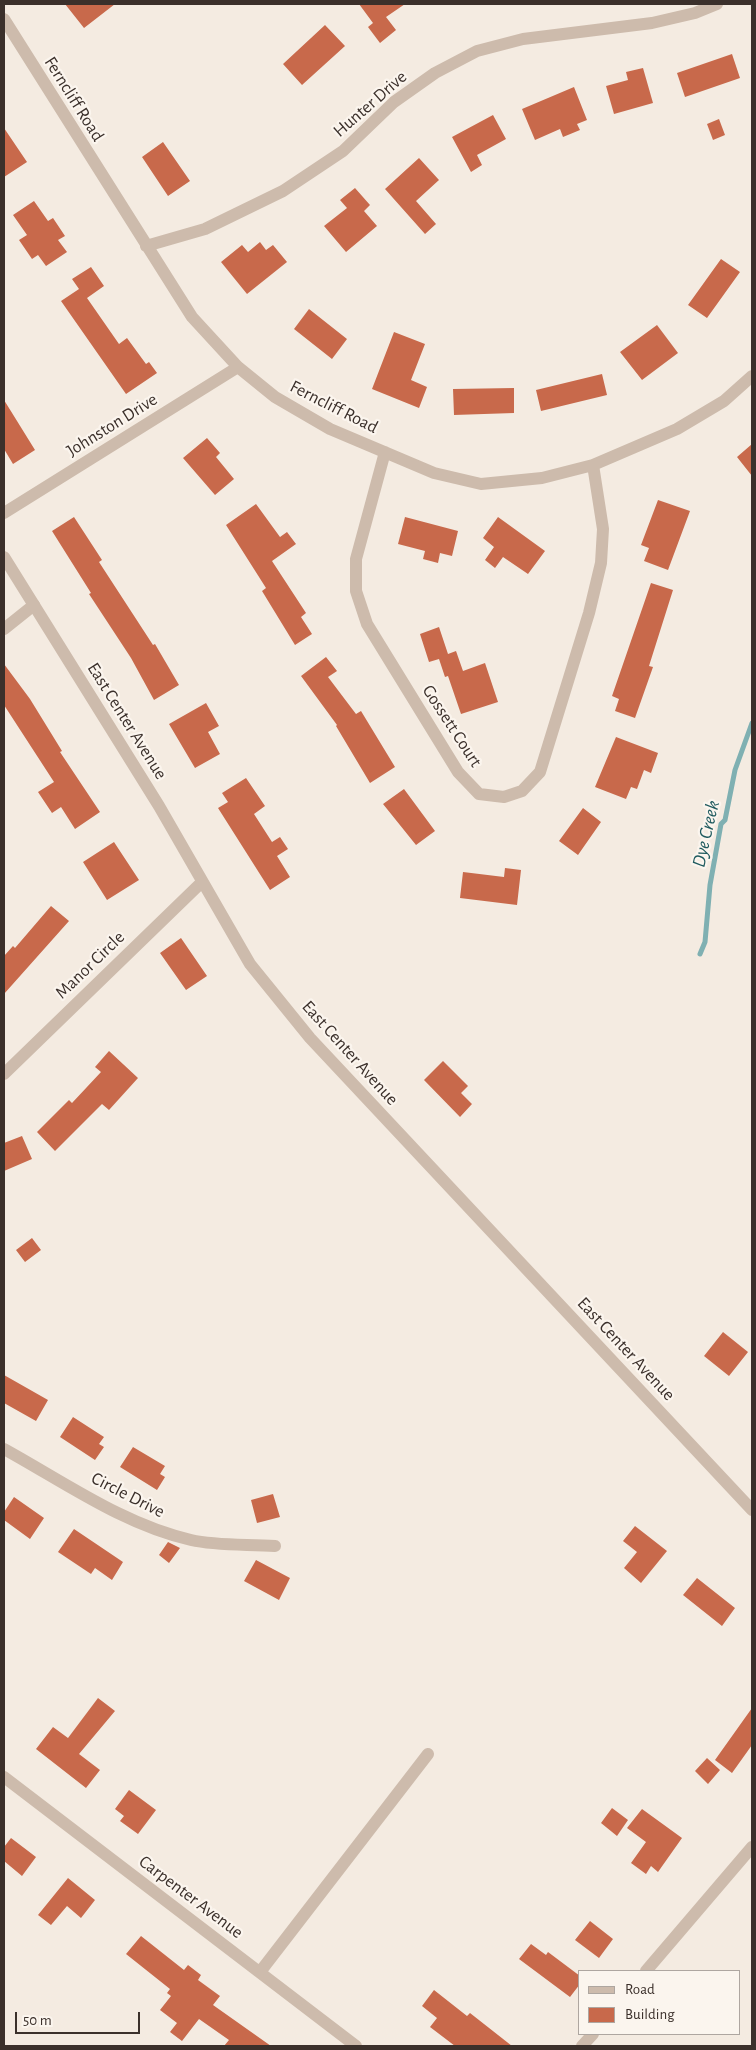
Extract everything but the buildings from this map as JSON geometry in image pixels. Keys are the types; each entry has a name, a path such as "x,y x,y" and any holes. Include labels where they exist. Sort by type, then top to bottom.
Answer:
{"street":[{"name":"Hunter Drive","path":"146,246 205,230 283,191 344,150 407,92 435,72 477,52 523,39 652,23 695,13 717,4"},
{"name":"Ferncliff Road","path":"4,19 192,317 238,367 276,397 330,429 434,472 481,484 542,478 593,465 677,430 724,401 752,376"},
{"name":"Johnston Drive","path":"4,513 238,367"},
{"name":"Gossett Court","path":"385,452 356,559 356,591 367,624 458,772 479,794 504,797 522,791 540,772 589,613 602,563 604,529 593,465"},
{"name":"East Center Avenue","path":"4,557 159,806 250,964 310,1038 752,1510"},
{"path":"4,629 34,605"},
{"name":"Manor Circle","path":"4,1074 202,882"},
{"name":"Circle Drive","path":"4,1449 138,1524 163,1533 194,1541 275,1546"},
{"path":"260,1972 428,1754"},
{"name":"Carpenter Avenue","path":"4,1777 356,2046"},
{"path":"647,1970 752,1846"},
{"path":"582,2046 592,2035"}],"waterway":[{"name":"Dye Creek","path":"700,954 705,942 710,885 721,824 725,820 735,770 752,723"}]}
